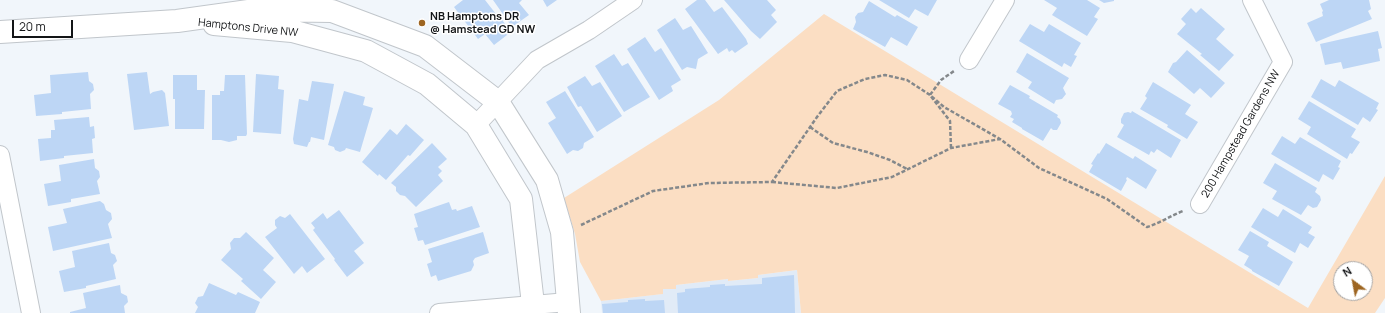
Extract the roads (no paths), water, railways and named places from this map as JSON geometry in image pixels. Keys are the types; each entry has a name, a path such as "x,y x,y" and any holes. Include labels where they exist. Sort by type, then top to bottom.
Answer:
{"street":[{"path":"476,125 537,60 590,30 633,0"},
{"path":"969,60 1005,0"},
{"name":"200 Hampstead Gardens NW","path":"1200,204 1283,62 1252,0"},
{"name":"Hamptons Drive NW","path":"0,32 177,21 255,10 332,11 425,46 498,102 547,180 562,232 568,307"},
{"name":"Hamptons Drive NW","path":"177,21 292,31 366,51 427,84 476,125 521,199 534,309"},
{"path":"0,155 31,313"},
{"path":"439,313 568,307"}],"place":[{"name":"NB Hamptons DR @ Hamstead GD NW","path":"422,23"}]}
